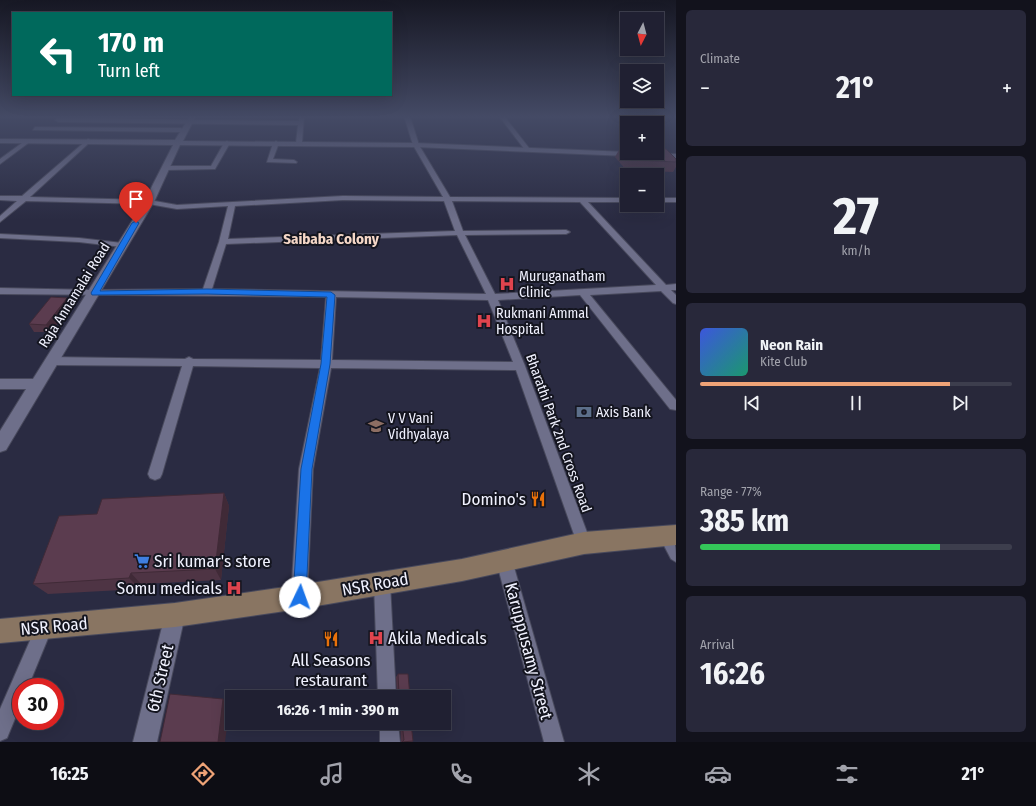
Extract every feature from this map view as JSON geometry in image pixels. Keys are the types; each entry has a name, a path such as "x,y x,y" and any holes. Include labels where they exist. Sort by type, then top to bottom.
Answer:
{"main road":[{"name":"NSR Road","path":"0,631 175,615 300,597 462,570 584,543 673,542"}],"street":[{"path":"0,162 15,151"},
{"path":"0,220 23,197 77,151"},
{"name":"Raja Annamalai Road","path":"0,445 149,202 174,151"},
{"path":"165,168 213,168 223,151"},
{"path":"273,151 269,161 294,162"},
{"name":"Bharathi Park 2nd Cross Road","path":"419,151 447,198 460,233 492,297 520,366 584,543"},
{"path":"557,151 674,157"},
{"path":"666,151 674,157"},
{"path":"0,198 23,197 149,202 177,207 343,198 620,200"},
{"path":"582,200 661,287 676,301"},
{"path":"664,200 676,200"},
{"path":"207,292 223,242 232,203"},
{"path":"223,242 460,233 566,232"},
{"path":"0,236 79,240 122,245"},
{"path":"0,291 94,293 207,292 492,297 676,287"},
{"path":"582,292 674,406"},
{"path":"300,597 306,469 326,364 331,295"},
{"path":"51,361 189,361 520,366"},
{"path":"155,474 189,361"},
{"path":"0,384 36,384"},
{"name":"Karuppusamy Street","path":"504,560 554,742"},
{"path":"382,583 388,690"},
{"name":"6th Street","path":"145,742 175,615"},
{"path":"0,730 45,626"},
{"path":"389,730 390,742"}],"building":[{"path":"664,151 668,151 676,159 676,162 631,160 664,160"},
{"path":"51,297 67,298 46,325 29,324"},
{"name":"Sri kumar's store","path":"224,493 215,569 131,573 129,578 33,584 59,516 97,514 102,499"},
{"path":"398,674 408,674 409,690 399,690"},
{"path":"170,694 223,699 218,742 160,742"},
{"path":"403,730 412,730 413,741 402,742 404,740"}],"place":[{"name":"Muruganatham Clinic","path":"507,284"},
{"name":"Rukmani Ammal Hospital","path":"484,321"},
{"name":"Axis Bank","path":"584,412"},
{"name":"V V Vani Vidhyalaya","path":"376,426"},
{"name":"Domino's","path":"538,499"},
{"name":"Sri kumar's store","path":"142,561"},
{"name":"Somu medicals","path":"234,588"},
{"name":"Akila Medicals","path":"376,638"},
{"name":"All Seasons restaurant","path":"331,639"}],"district":[{"name":"Saibaba Colony","path":"331,239"}],"route":[{"path":"136,223 94,293 207,292 331,295 326,364 306,469 300,597"}]}
